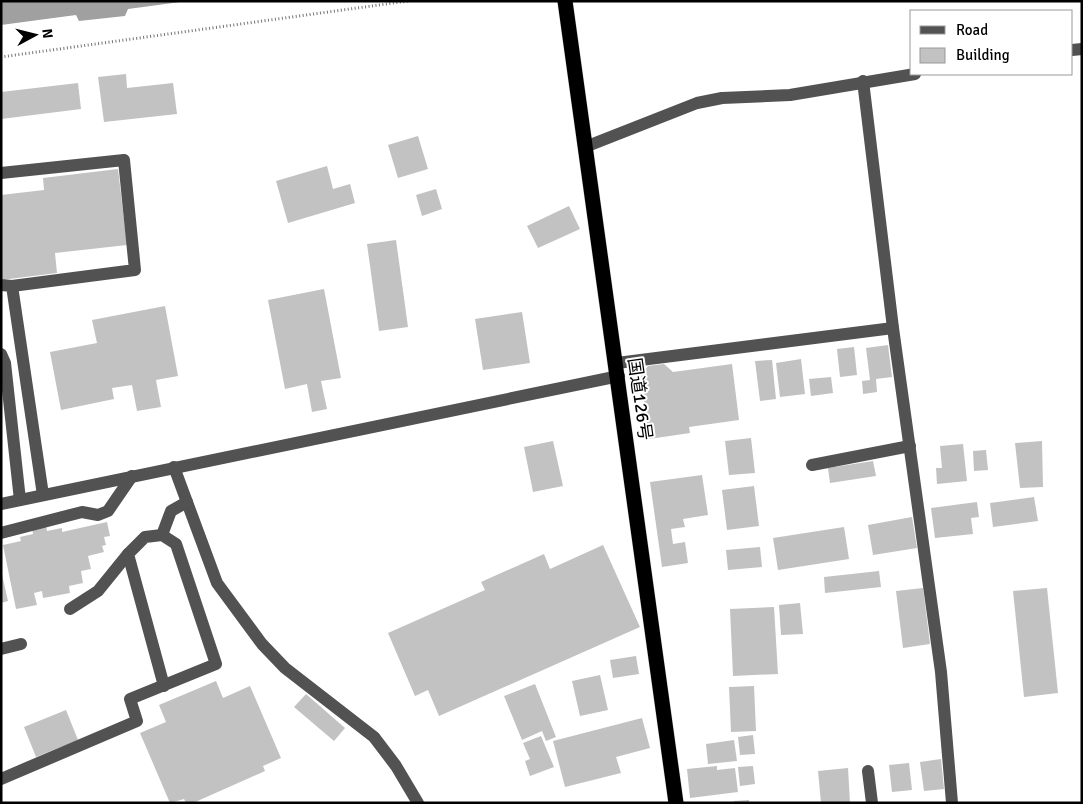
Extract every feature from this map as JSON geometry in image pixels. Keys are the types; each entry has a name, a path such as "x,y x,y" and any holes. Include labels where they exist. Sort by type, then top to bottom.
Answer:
{"highway":[{"name":"国道126号","path":"565,1 618,370 676,803"}],"street":[{"path":"585,147 697,103 722,98 790,95 863,81 910,75"},
{"path":"863,81 893,328 941,672 952,803"},
{"path":"1,173 124,160 135,270 6,286 43,495"},
{"path":"1,504 618,370 893,328"},
{"path":"1,354 5,363 20,500"},
{"path":"812,465 910,446"},
{"path":"174,467 217,583 262,644 285,668 374,737 396,766 418,803"},
{"path":"1,533 82,512 98,515 108,511 132,476"},
{"path":"162,535 170,511 187,502"},
{"path":"1,779 137,721 130,698 216,664 176,544 162,535 145,537 128,554 98,591 70,609"},
{"path":"128,554 164,686"},
{"path":"1,649 21,644"},
{"path":"868,771 872,803"}],"path":[{"path":"1,57 408,1"}],"shaded area":[{"path":"1,1 188,1 128,9 125,16 79,21 76,15 1,25"}],"building":[{"path":"126,74 127,88 173,83 177,114 104,122 98,77"},
{"path":"78,83 81,109 1,119 1,92"},
{"path":"418,136 428,169 398,178 388,145"},
{"path":"327,166 333,189 350,184 355,203 288,223 276,181"},
{"path":"118,169 127,245 55,253 57,273 1,280 1,195 44,190 43,178"},
{"path":"436,189 442,209 422,216 416,195"},
{"path":"569,206 580,229 538,248 527,226"},
{"path":"396,240 408,327 379,331 367,244"},
{"path":"324,289 341,378 321,381 327,409 312,412 307,384 285,389 268,300"},
{"path":"165,306 178,376 156,380 161,407 137,411 132,385 112,388 114,399 61,410 50,352 97,343 92,320"},
{"path":"522,312 530,363 483,370 475,319"},
{"path":"888,345 892,377 876,379 877,392 863,394 862,381 870,380 866,348"},
{"path":"854,347 857,375 840,377 837,349"},
{"path":"801,359 805,394 780,397 776,363"},
{"path":"772,360 776,399 760,401 755,361"},
{"path":"664,364 673,372 732,364 739,420 689,427 690,433 649,439 641,376 648,366"},
{"path":"831,377 833,393 811,396 809,379"},
{"path":"751,438 755,473 729,475 725,441"},
{"path":"553,441 563,486 533,492 524,447"},
{"path":"1042,441 1043,487 1020,488 1015,443"},
{"path":"963,444 967,481 937,484 936,468 942,468 940,446"},
{"path":"986,450 988,470 974,471 973,451"},
{"path":"873,461 876,476 830,483 828,468"},
{"path":"702,475 708,515 683,519 685,527 671,529 673,544 685,542 688,563 662,567 650,482"},
{"path":"754,486 759,526 727,530 722,490"},
{"path":"1034,497 1038,521 993,527 990,503"},
{"path":"977,502 979,517 971,518 973,534 935,538 931,508"},
{"path":"912,517 917,548 873,555 868,525"},
{"path":"107,522 110,536 104,537 106,545 102,546 104,552 88,556 91,569 81,571 83,583 69,586 70,593 43,598 42,591 34,593 37,605 16,609 3,545 21,541 20,537 33,534 32,528 46,525 47,531 62,528 62,532"},
{"path":"844,527 849,559 778,570 773,538"},
{"path":"603,545 640,627 439,716 428,690 415,696 388,633 485,590 481,582 544,554 550,569"},
{"path":"760,547 762,567 728,570 726,550"},
{"path":"1,570 8,601 1,603"},
{"path":"879,571 881,587 825,593 824,577"},
{"path":"923,588 930,644 903,648 896,591"},
{"path":"1047,588 1058,693 1024,697 1013,591"},
{"path":"800,603 803,634 781,635 779,605"},
{"path":"774,607 778,674 733,676 730,609"},
{"path":"636,656 639,674 613,678 610,660"},
{"path":"600,675 608,710 580,716 572,681"},
{"path":"216,681 223,698 250,686 281,758 263,766 265,771 193,803 186,803 184,799 170,803 140,733 166,722 159,705"},
{"path":"535,684 556,737 546,741 542,731 522,740 504,696"},
{"path":"754,686 756,731 731,732 729,687"},
{"path":"306,694 345,728 334,741 294,707"},
{"path":"66,710 78,740 36,757 24,727"},
{"path":"642,718 650,748 616,757 621,773 565,787 553,741"},
{"path":"753,735 755,754 740,755 738,737"},
{"path":"541,736 554,767 530,776 525,761 530,759 523,743"},
{"path":"734,740 737,761 708,764 706,744"},
{"path":"941,759 944,789 924,791 920,762"},
{"path":"909,763 912,790 892,792 889,765"},
{"path":"717,766 717,770 735,768 738,792 690,798 687,769"},
{"path":"753,766 755,784 740,786 738,767"},
{"path":"848,768 850,803 821,803 818,771"},
{"path":"749,800 749,803 734,803 734,801"}]}
